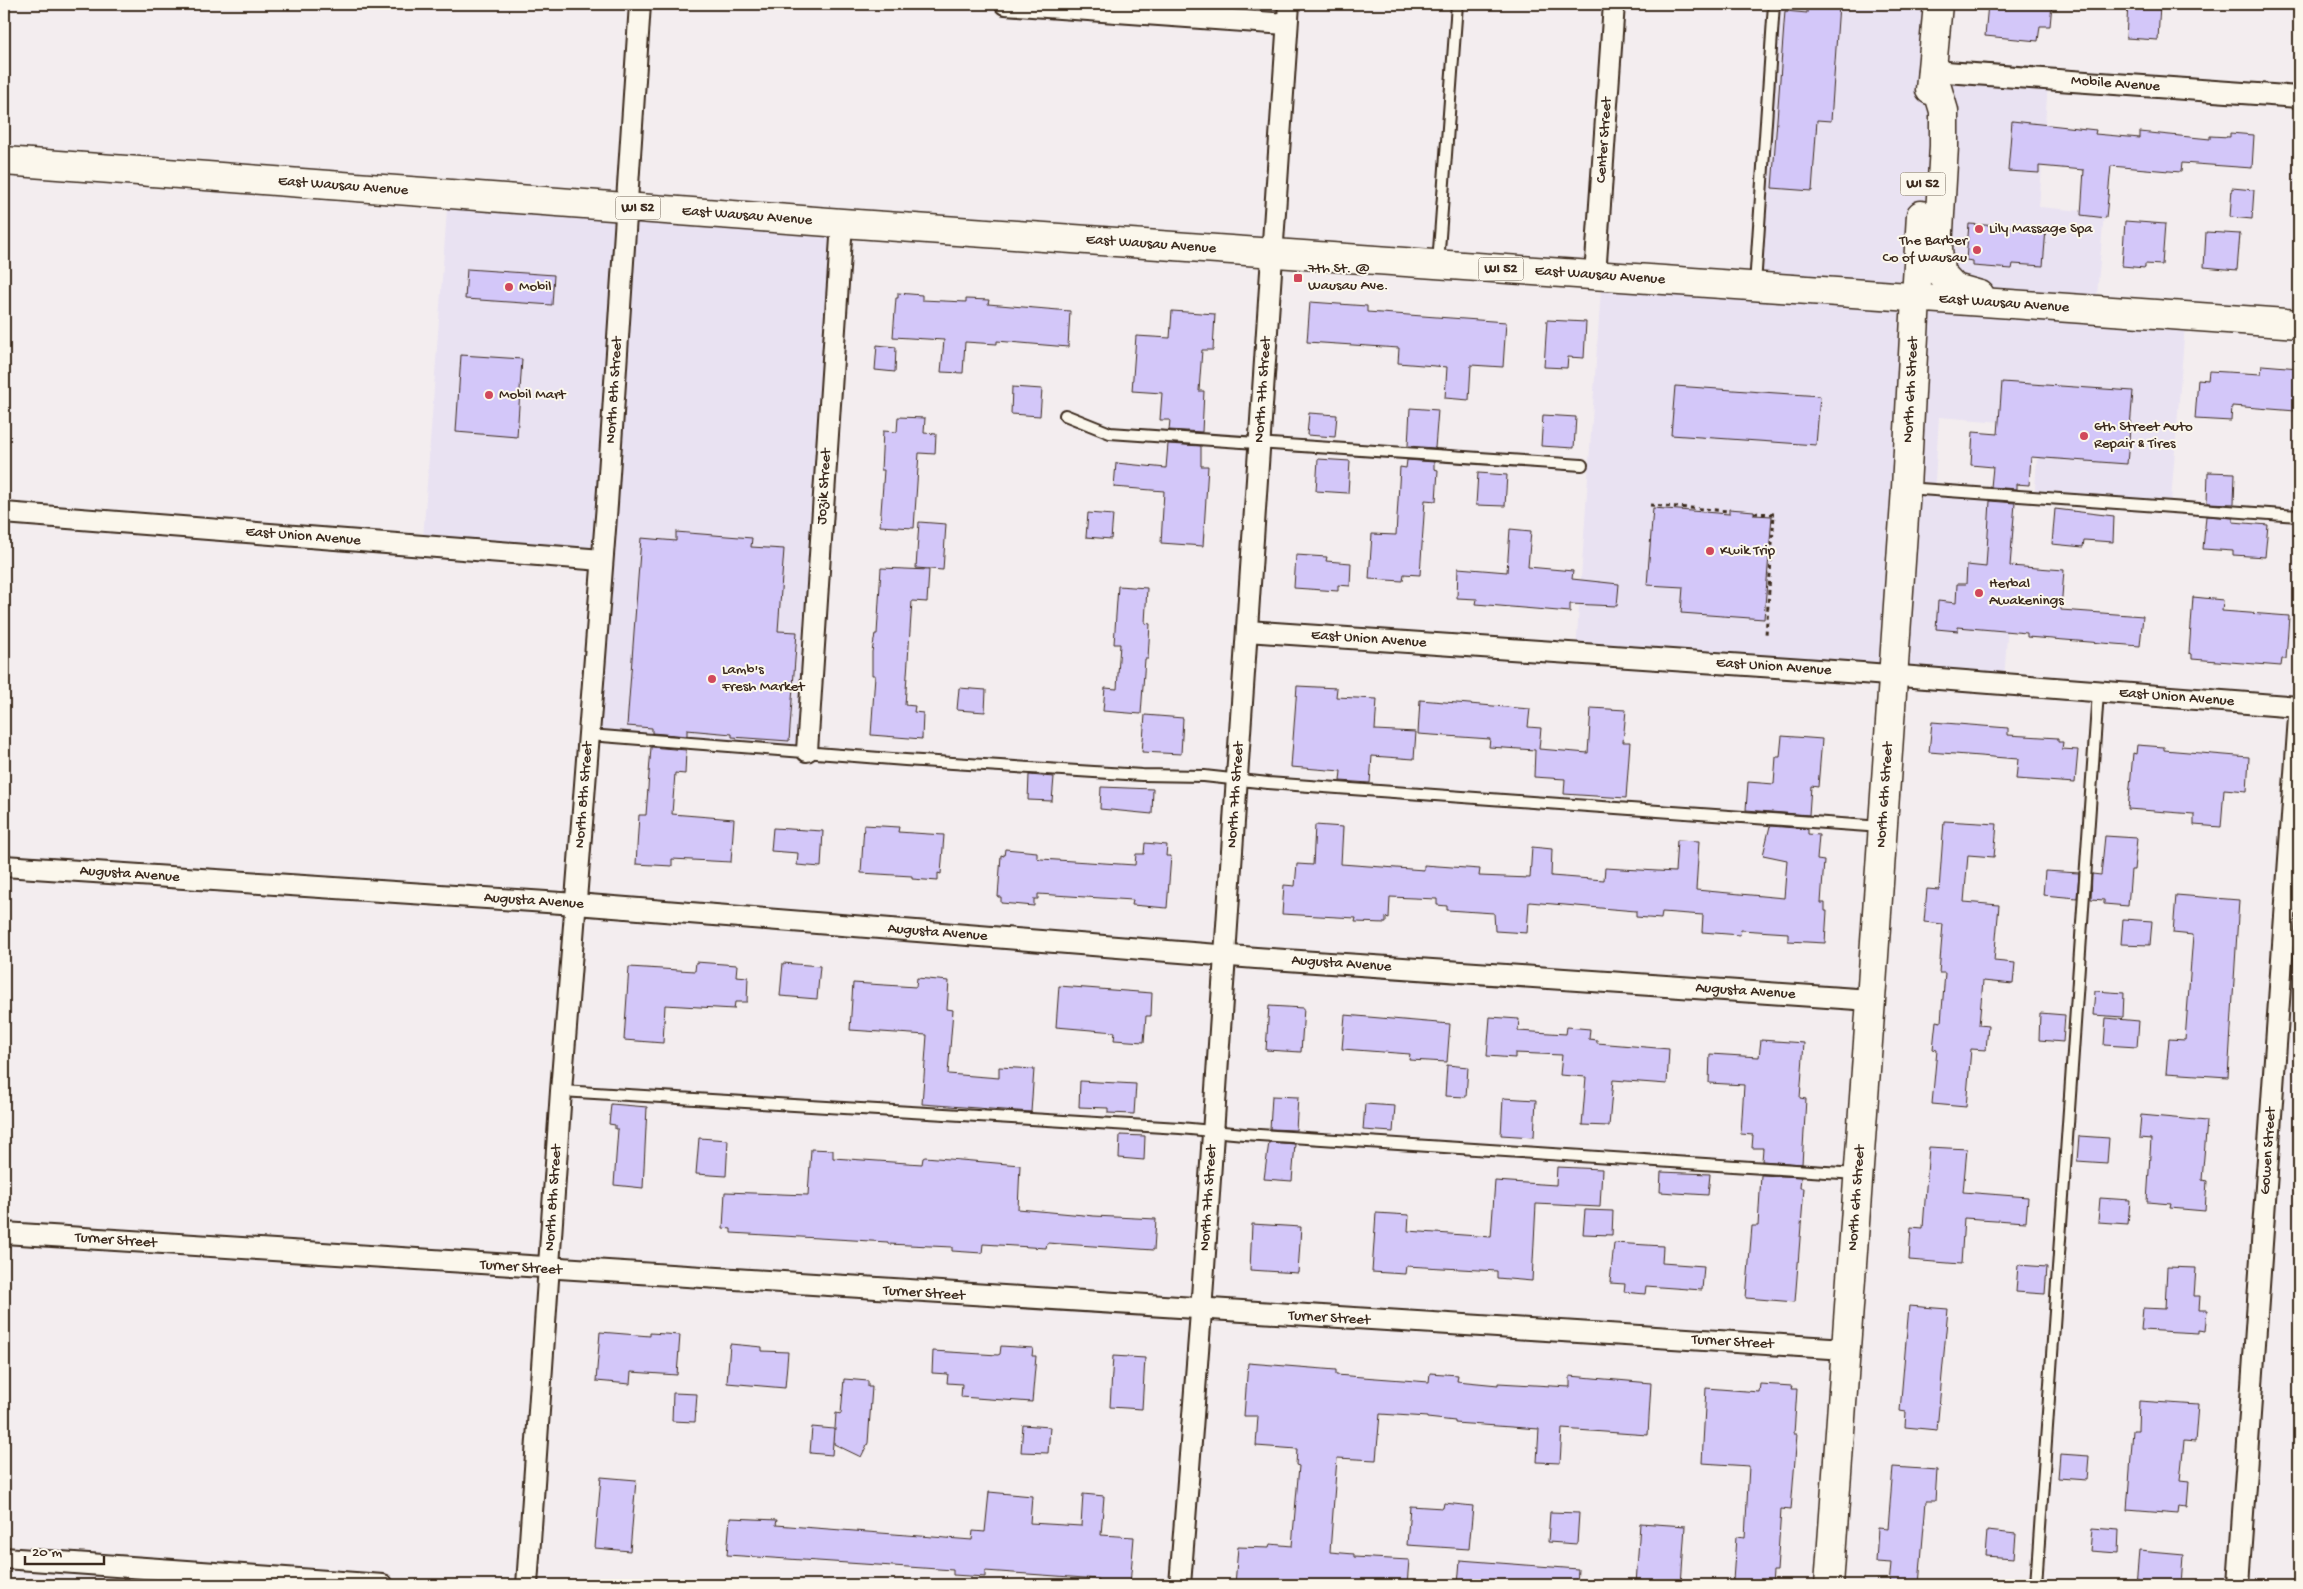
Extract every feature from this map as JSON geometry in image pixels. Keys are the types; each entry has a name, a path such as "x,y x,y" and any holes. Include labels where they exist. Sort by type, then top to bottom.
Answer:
{"main road":[{"name":"North 6th Street","path":"1829,1585 1883,827 1906,488 1916,298 1938,4"},
{"path":"1932,71 1944,111 1944,146 1938,248 1940,272 1948,282 1962,291 2001,299 2057,306"},
{"name":"East Wausau Avenue","path":"4,161 627,208 2299,324"},
{"path":"2223,318 2299,316"}],"street":[{"name":"North 8th Street","path":"527,1585 561,1092 602,560 640,4"},
{"path":"1005,4 1288,24"},
{"name":"North 7th Street","path":"1180,1585 1201,1312 1289,4"},
{"name":"Center Street","path":"1595,276 1614,4"},
{"name":"Mobile Avenue","path":"1932,71 2299,97"},
{"name":"Jozik Street","path":"807,751 842,223"},
{"name":"East Union Avenue","path":"4,513 602,560"},
{"name":"East Union Avenue","path":"1246,632 1893,676 2299,707"},
{"name":"Gowen Street","path":"2238,1585 2299,717"},
{"name":"Augusta Avenue","path":"4,866 576,904 1225,955 1871,1000"},
{"name":"Turner Street","path":"4,1233 550,1271 1201,1312 1846,1349"},
{"path":"4,1558 383,1585"}],"lane":[{"path":"1438,265 1456,4"},
{"path":"1754,287 1774,4"},
{"path":"1065,415 1110,433 1582,466"},
{"path":"1906,488 2299,516"},
{"path":"2036,1585 2098,692"},
{"path":"589,734 905,760 1142,775 1204,776 1236,780 1883,827"},
{"path":"561,1092 1212,1130 1244,1134 1858,1174"}],"path":[{"path":"1650,505 1729,511"},
{"path":"1754,513 1774,514 1766,635"}],"shaded area":[{"path":"1778,4 1940,4 1935,74 2048,83 2039,207 2104,213 2096,307 2186,313 2171,500 2035,490 2039,425 1939,417 1934,496 2016,502 2004,681 1576,651 1602,275 1755,285"},
{"path":"448,196 845,225 807,750 592,734 605,552 423,539"}],"building":[{"path":"1807,4 1839,4 1831,121 1817,120 1812,191 1772,188 1785,11 1807,13"},
{"path":"1988,4 2052,4 2050,26 2040,26 2038,41 1985,36"},
{"path":"2128,4 2160,4 2158,40 2126,38"},
{"path":"2012,121 2096,130 2095,134 2140,138 2140,132 2210,139 2210,136 2230,137 2230,133 2254,135 2252,168 2182,163 2181,172 2111,166 2106,218 2081,215 2084,170 2039,166 2039,173 2008,171"},
{"path":"2232,188 2254,190 2252,219 2230,217"},
{"path":"2125,221 2165,224 2162,265 2145,264 2145,268 2122,266"},
{"path":"1969,224 2046,229 2043,266 2013,264 2012,269 1973,266 1973,261 1966,260"},
{"path":"2206,232 2240,234 2237,270 2204,267"},
{"name":"Mobil","path":"467,269 554,275 552,305 465,299"},
{"path":"898,293 922,295 922,300 966,302 966,299 989,300 988,304 1070,311 1068,347 997,341 997,344 965,342 963,373 941,372 944,340 893,337"},
{"path":"1310,302 1367,306 1367,312 1506,322 1503,367 1471,365 1469,400 1445,398 1447,367 1398,363 1399,348 1307,342"},
{"path":"1172,311 1215,314 1213,350 1202,350 1199,391 1204,391 1202,432 1169,430 1170,420 1160,420 1162,393 1132,391 1136,336 1170,338"},
{"path":"1547,320 1586,322 1584,358 1568,357 1567,368 1544,367"},
{"path":"877,345 896,347 895,372 875,370"},
{"name":"Mobil Mart","path":"461,355 522,359 517,437 456,432"},
{"path":"2262,365 2299,368 2296,411 2232,406 2231,421 2195,419 2198,379 2208,380 2209,371 2261,374"},
{"name":"6th Street Auto Repair & Tires","path":"2002,382 2133,391 2127,464 2031,457 2029,485 2016,484 2016,489 1991,487 1993,467 1971,465 1973,432 1998,434"},
{"path":"1675,386 1820,396 1816,445 1671,435"},
{"path":"1012,387 1042,389 1040,416 1011,414"},
{"path":"1410,408 1438,410 1435,448 1408,446"},
{"path":"1309,413 1337,415 1335,437 1307,435"},
{"path":"1543,415 1576,417 1574,448 1541,446"},
{"path":"898,417 925,418 924,433 936,434 935,454 919,453 914,528 880,526 884,470 881,470 883,431 897,432"},
{"path":"1168,444 1201,446 1201,466 1208,466 1203,546 1161,543 1164,491 1114,487 1116,463 1166,468"},
{"path":"1318,459 1350,461 1348,493 1316,491"},
{"path":"1407,460 1434,462 1434,469 1438,470 1436,501 1425,500 1420,575 1404,574 1403,581 1369,579 1372,534 1396,535 1400,467 1406,468"},
{"path":"2208,472 2235,473 2234,504 2207,503"},
{"path":"1478,473 1507,475 1505,506 1476,505"},
{"path":"1990,501 2015,503 2010,566 2064,570 2061,610 2143,616 2140,646 2027,637 2027,633 1958,627 1958,631 1936,629 1938,601 1956,603 1957,584 1966,584 1967,565 1986,567"},
{"name":"Kwik Trip","path":"1653,508 1729,514 1729,509 1754,511 1754,515 1772,516 1764,619 1681,613 1683,587 1647,585"},
{"path":"2055,509 2114,516 2113,542 2084,540 2083,547 2052,544"},
{"path":"1088,513 1113,515 1111,539 1086,537"},
{"path":"2206,516 2233,518 2233,522 2268,525 2265,557 2233,555 2233,551 2203,549"},
{"path":"919,522 946,524 943,570 916,568"},
{"path":"1510,529 1531,531 1528,567 1573,571 1572,579 1619,584 1617,606 1570,604 1570,612 1476,604 1477,599 1457,598 1458,568 1507,572"},
{"name":"Lamb's Fresh Market","path":"676,532 752,538 751,547 784,549 778,631 797,632 789,741 732,737 732,734 687,730 687,736 652,733 652,728 627,726 641,538 676,541"},
{"path":"1296,555 1327,557 1326,561 1351,563 1350,586 1338,585 1338,591 1294,588"},
{"path":"881,568 929,570 927,602 912,601 905,705 915,706 914,712 923,713 922,739 871,735 875,675 872,675 872,652 875,634 877,634"},
{"path":"1118,586 1147,588 1145,623 1150,624 1141,714 1103,711 1105,688 1117,689 1120,644 1114,644"},
{"path":"2193,597 2223,600 2222,611 2289,616 2286,659 2282,659 2281,666 2192,659 2192,654 2189,653"},
{"path":"1297,686 1337,688 1336,697 1377,699 1375,730 1416,732 1414,759 1372,756 1370,783 1340,781 1341,771 1291,767"},
{"path":"959,688 986,690 985,712 957,710"},
{"path":"1420,700 1530,709 1528,727 1541,728 1539,749 1588,753 1591,708 1626,710 1623,742 1630,742 1626,798 1564,794 1565,779 1534,777 1535,750 1489,747 1490,739 1418,734"},
{"path":"1145,715 1183,718 1181,754 1142,752"},
{"path":"1932,722 2008,728 2008,735 2058,738 2058,742 2063,742 2062,749 2078,750 2075,783 2016,779 2018,759 1929,752"},
{"path":"1782,736 1822,739 1818,787 1811,786 1809,815 1746,810 1748,782 1774,784 1776,757 1780,757"},
{"path":"2137,745 2164,747 2164,750 2249,757 2247,791 2224,789 2221,827 2194,825 2194,814 2128,809 2133,753 2136,754"},
{"path":"651,747 686,750 685,774 675,773 672,814 734,819 731,862 672,859 672,866 636,864 639,815 646,815"},
{"path":"1029,775 1054,777 1052,801 1028,800"},
{"path":"1101,787 1153,789 1152,814 1100,809"},
{"path":"1944,821 1997,824 1994,857 1968,855 1964,902 1999,905 1994,961 2015,963 2013,984 1983,981 1979,1025 1988,1026 1986,1050 1971,1049 1966,1107 1932,1104 1937,1050 1933,1049 1936,1021 1941,1022 1945,973 1939,973 1943,924 1924,922 1927,889 1939,890"},
{"path":"864,825 899,827 898,832 944,835 941,874 938,873 938,881 912,879 912,876 861,873"},
{"path":"1315,825 1343,827 1341,864 1424,870 1424,865 1480,869 1479,876 1530,878 1532,847 1552,849 1551,876 1604,880 1605,868 1675,872 1677,840 1699,841 1696,890 1784,898 1787,860 1763,855 1770,826 1808,829 1808,834 1819,835 1817,860 1824,861 1821,903 1825,903 1825,911 1827,911 1825,943 1788,941 1788,933 1741,930 1740,935 1702,932 1703,915 1662,912 1661,919 1636,917 1636,911 1529,902 1527,933 1495,931 1494,913 1447,910 1447,906 1437,905 1437,899 1390,897 1389,918 1386,917 1386,923 1355,922 1356,918 1282,914 1284,885 1295,886 1297,864 1313,865"},
{"path":"773,828 823,831 821,867 797,865 798,853 771,851"},
{"path":"2105,836 2137,838 2134,870 2131,870 2128,906 2104,904 2104,900 2091,899 2092,874 2101,875"},
{"path":"1145,843 1167,845 1166,856 1171,856 1167,908 1132,905 1133,900 1038,894 1038,899 1034,899 1034,906 1001,903 1001,897 998,897 1001,855 1004,856 1005,849 1037,852 1037,858 1041,859 1135,865 1136,854 1144,854"},
{"path":"2045,871 2079,873 2077,898 2043,895"},
{"path":"2176,895 2239,900 2228,1077 2166,1073 2169,1039 2185,1040 2193,935 2173,933"},
{"path":"2123,919 2152,921 2150,945 2121,944"},
{"path":"696,962 737,965 736,976 748,977 747,1002 735,1002 734,1009 665,1005 663,1043 624,1040 629,967 695,971"},
{"path":"783,963 820,966 817,999 780,996"},
{"path":"917,978 949,981 947,1009 953,1010 948,1074 999,1078 999,1067 1034,1069 1031,1112 922,1104 927,1035 850,1030 853,983 916,987"},
{"path":"1059,986 1152,993 1151,1016 1146,1016 1144,1042 1114,1040 1115,1032 1056,1027"},
{"path":"2095,991 2124,993 2123,1017 2093,1015"},
{"path":"1269,1006 1304,1008 1301,1052 1266,1050"},
{"path":"2040,1013 2065,1015 2063,1042 2039,1040"},
{"path":"1345,1015 1450,1024 1447,1062 1409,1060 1410,1054 1342,1049"},
{"path":"1490,1017 1519,1019 1518,1031 1566,1034 1567,1027 1590,1029 1589,1039 1597,1040 1597,1043 1669,1049 1667,1084 1613,1080 1609,1126 1582,1125 1586,1077 1560,1075 1562,1055 1515,1053 1515,1058 1487,1056"},
{"path":"2106,1018 2139,1021 2137,1047 2104,1045"},
{"path":"1761,1040 1804,1043 1800,1098 1806,1099 1802,1164 1762,1161 1763,1148 1752,1148 1753,1135 1741,1134 1744,1085 1709,1083 1710,1054 1759,1057"},
{"path":"1447,1065 1468,1067 1466,1097 1445,1096"},
{"path":"1080,1081 1136,1084 1134,1114 1108,1113 1108,1108 1079,1107"},
{"path":"1272,1096 1298,1097 1296,1130 1270,1129"},
{"path":"1503,1098 1536,1100 1534,1137 1501,1135"},
{"path":"611,1104 647,1107 643,1188 614,1185 618,1129 615,1129 615,1125 609,1124"},
{"path":"1365,1104 1395,1106 1393,1132 1363,1130"},
{"path":"2141,1115 2207,1121 2202,1180 2207,1181 2205,1211 2170,1208 2171,1204 2147,1202 2151,1139 2139,1138"},
{"path":"1120,1135 1145,1136 1144,1160 1119,1158"},
{"path":"2079,1136 2109,1138 2107,1163 2077,1161"},
{"path":"699,1138 728,1140 726,1176 696,1174"},
{"path":"1269,1142 1295,1144 1292,1181 1264,1179"},
{"path":"1929,1147 1967,1149 1963,1192 2028,1197 2026,1222 1964,1218 1961,1264 1909,1260 1911,1227 1923,1228"},
{"path":"811,1149 833,1150 833,1158 922,1164 925,1157 1020,1165 1018,1209 1156,1219 1154,1250 1047,1243 1046,1248 983,1244 982,1253 952,1251 952,1247 731,1233 731,1229 723,1228 725,1192 808,1195"},
{"path":"1557,1167 1602,1169 1600,1207 1536,1204 1532,1281 1497,1278 1497,1271 1406,1266 1405,1274 1372,1272 1376,1213 1409,1215 1408,1231 1491,1237 1495,1181 1556,1185"},
{"path":"1661,1172 1710,1174 1708,1195 1660,1192"},
{"path":"1761,1175 1801,1177 1800,1188 1804,1188 1795,1302 1746,1298 1752,1226 1758,1226"},
{"path":"2100,1198 2130,1200 2128,1224 2098,1222"},
{"path":"1585,1210 1613,1211 1612,1235 1583,1234"},
{"path":"1252,1224 1301,1227 1298,1273 1250,1270"},
{"path":"1614,1243 1663,1246 1662,1263 1704,1266 1702,1290 1646,1286 1645,1294 1624,1292 1625,1284 1610,1283"},
{"path":"2018,1265 2047,1267 2045,1294 2016,1292"},
{"path":"2167,1267 2196,1268 2194,1296 2200,1296 2199,1310 2207,1310 2205,1331 2198,1330 2198,1333 2141,1330 2143,1308 2165,1309"},
{"path":"1909,1306 1948,1309 1937,1430 1905,1427 1906,1412 1900,1411"},
{"path":"600,1332 650,1336 650,1333 680,1335 677,1375 631,1372 630,1384 596,1381"},
{"path":"730,1344 762,1347 762,1351 788,1352 785,1388 727,1383"},
{"path":"1001,1346 1033,1348 1032,1356 1036,1356 1032,1402 961,1397 962,1384 947,1383 948,1374 932,1373 933,1351 998,1355 1000,1354"},
{"path":"1113,1356 1145,1358 1142,1409 1110,1407"},
{"path":"1248,1363 1336,1370 1336,1375 1429,1382 1430,1373 1458,1375 1457,1381 1498,1385 1498,1383 1570,1387 1570,1376 1651,1383 1648,1435 1562,1429 1560,1463 1537,1462 1539,1429 1455,1423 1455,1421 1427,1417 1380,1414 1376,1460 1337,1458 1330,1552 1354,1554 1354,1557 1409,1560 1407,1585 1235,1585 1238,1547 1269,1548 1270,1544 1292,1546 1299,1466 1296,1465 1297,1449 1256,1446 1258,1416 1244,1416"},
{"path":"844,1379 868,1381 868,1387 872,1387 868,1443 861,1457 834,1444 836,1413 841,1414"},
{"path":"1760,1384 1792,1386 1791,1389 1797,1389 1794,1434 1797,1434 1791,1510 1781,1509 1777,1571 1773,1571 1772,1585 1742,1585 1742,1581 1733,1581 1736,1537 1745,1538 1749,1466 1702,1463 1706,1388 1759,1392"},
{"path":"673,1393 697,1394 695,1422 672,1421"},
{"path":"2139,1401 2198,1405 2195,1442 2184,1441 2180,1481 2189,1482 2187,1507 2179,1506 2178,1514 2127,1510 2133,1430 2138,1430"},
{"path":"1023,1425 1050,1427 1048,1453 1021,1452"},
{"path":"812,1427 834,1429 832,1455 810,1453"},
{"path":"2060,1454 2089,1456 2087,1480 2058,1478"},
{"path":"1893,1467 1937,1470 1935,1501 1926,1501 1919,1585 1889,1585 1891,1563 1876,1562 1878,1528 1888,1529"},
{"path":"601,1477 636,1480 630,1551 595,1548"},
{"path":"989,1492 1032,1496 1030,1523 1081,1526 1083,1494 1104,1496 1101,1535 1134,1537 1130,1585 1098,1585 1099,1579 985,1571 985,1577 953,1575 953,1570 727,1555 730,1518 777,1520 776,1525 972,1540 973,1531 985,1532"},
{"path":"1444,1503 1473,1506 1469,1549 1407,1545 1410,1506 1443,1508"},
{"path":"1550,1512 1579,1513 1577,1544 1548,1542"},
{"path":"1640,1523 1685,1526 1681,1585 1636,1585"},
{"path":"2092,1528 2119,1530 2118,1553 2090,1551"},
{"path":"1987,1531 2016,1534 2014,1558 1985,1556"},
{"path":"2139,1551 2184,1555 2182,1585 2136,1585"},
{"path":"1460,1560 1578,1569 1577,1585 1458,1585"}],"place":[{"name":"Lily Massage Spa","path":"1979,229"},
{"name":"The Barber Co of Wausau","path":"1977,250"},
{"name":"7th St. @ Wausau Ave.","path":"1298,278"},
{"name":"Mobil","path":"509,287"},
{"name":"Mobil Mart","path":"489,395"},
{"name":"6th Street Auto Repair & Tires","path":"2084,436"},
{"name":"Kwik Trip","path":"1710,551"},
{"name":"Herbal Awakenings","path":"1979,593"},
{"name":"Lamb's Fresh Market","path":"712,679"}]}
